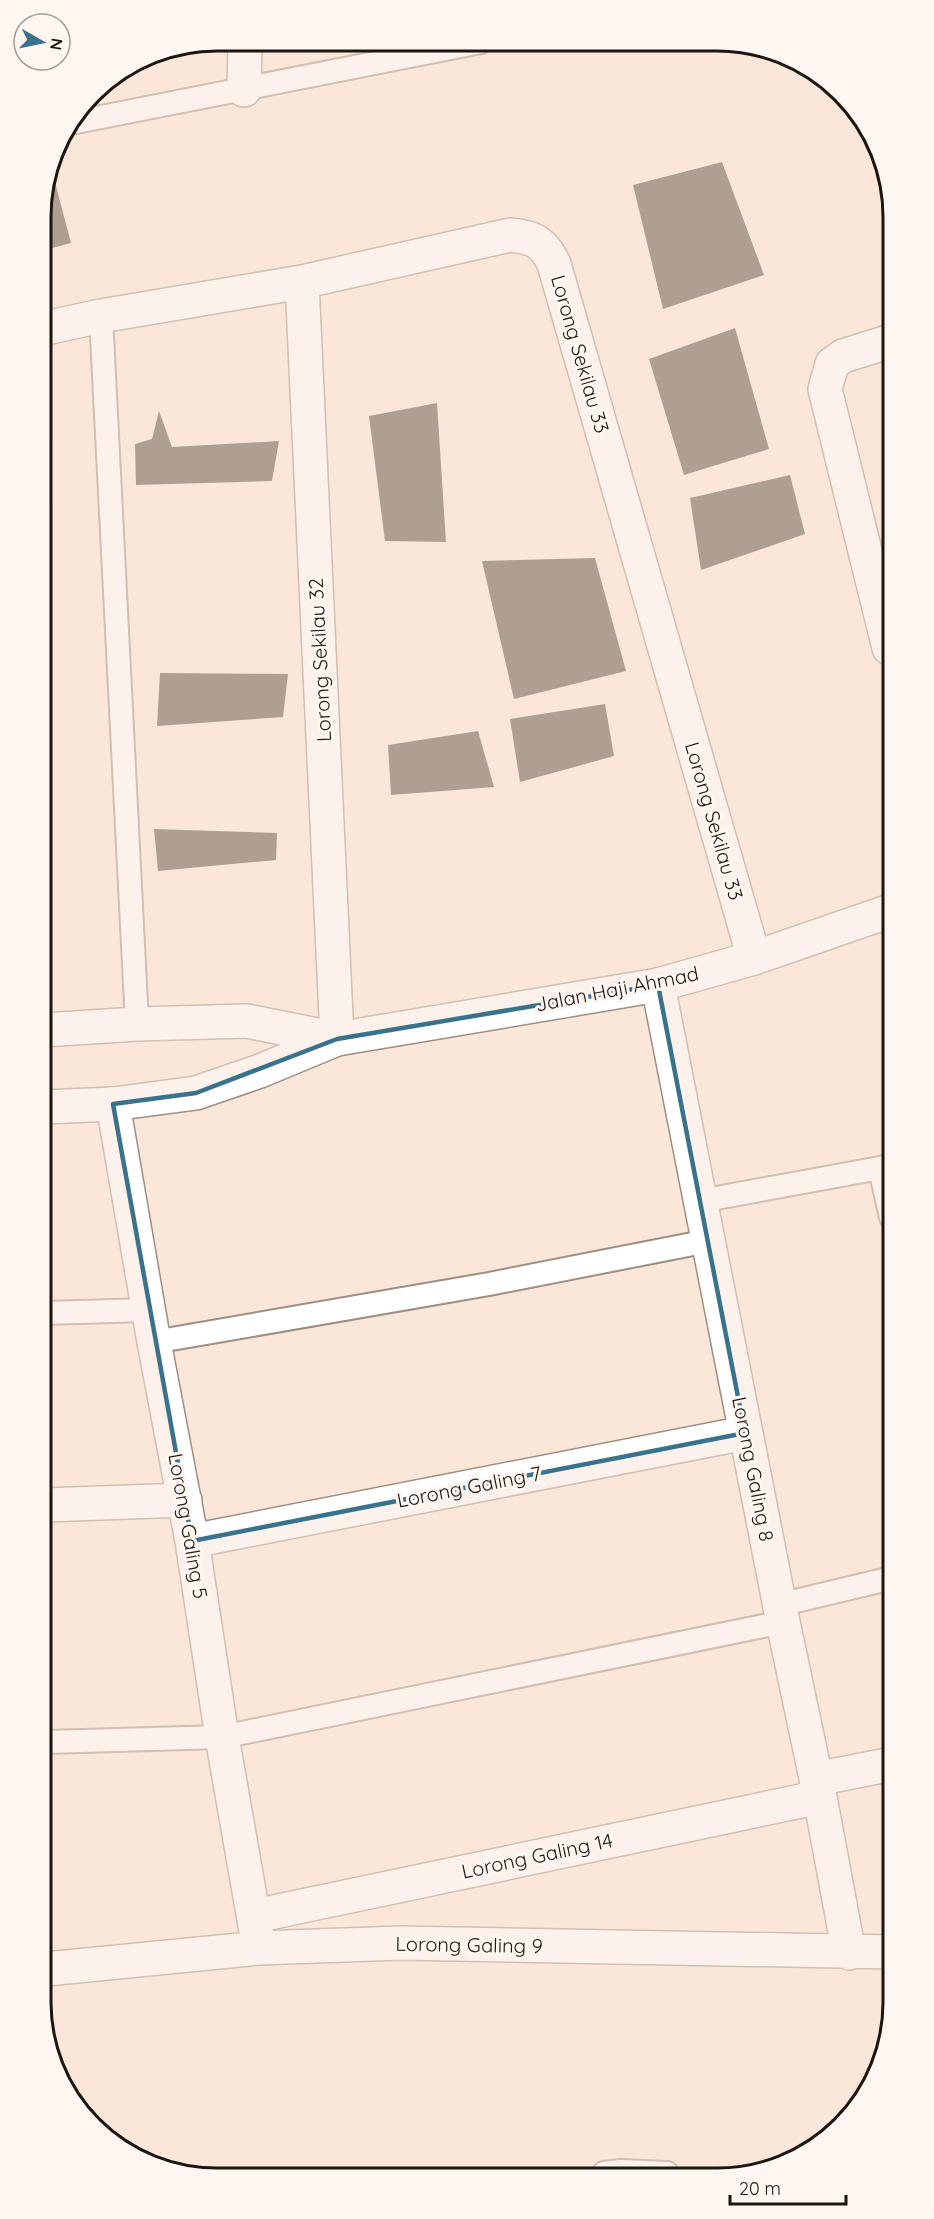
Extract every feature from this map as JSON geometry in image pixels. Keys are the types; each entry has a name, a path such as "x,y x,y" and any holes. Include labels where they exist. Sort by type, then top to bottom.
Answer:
{"street":[{"path":"244,90 245,51"},
{"name":"Lorong Sekilau 33","path":"51,327 101,316 302,282 510,235 524,236 548,250 754,958"},
{"name":"Lorong Sekilau 32","path":"302,282 337,1039"},
{"path":"883,344 843,356 832,364 825,389 878,558 883,599"},
{"name":"Jalan Haji Ahmad","path":"51,1107 113,1104 196,1093 260,1071 337,1039 658,985 754,958 883,913"},
{"name":"Lorong Galing 8","path":"658,985 849,1953"},
{"name":"Jalan Haji Ahmad","path":"51,1029 247,1021 337,1039"},
{"name":"Lorong Galing 5","path":"113,1104 151,1326 185,1500 222,1737 259,1948"},
{"name":"Lorong Galing 7","path":"192,1541 745,1433"},
{"path":"51,1505 185,1500"},
{"path":"818,1788 883,1767"},
{"name":"Lorong Galing 14","path":"255,1916 818,1788"},
{"name":"Lorong Galing 9","path":"51,1969 259,1948 401,1943 883,1952"}],"lane":[{"path":"82,121 244,90 402,51"},
{"path":"101,316 137,1024"},
{"path":"700,1201 883,1167"},
{"path":"51,1314 151,1326 478,1286 708,1241"},
{"path":"51,1742 222,1737 781,1614 883,1581"}],"highlighted area":[{"path":"658,985 745,1433 192,1541 113,1104 196,1093 337,1039"}],"building":[{"path":"722,162 764,275 663,309 633,185"},
{"path":"55,182 71,243 51,248 51,207"},
{"path":"735,328 769,449 684,475 649,359"},
{"path":"437,403 446,542 385,541 369,416"},
{"path":"159,411 172,447 279,441 272,481 136,485 135,444 152,439"},
{"path":"790,475 805,534 701,570 690,498"},
{"path":"595,558 626,671 514,699 482,561"},
{"path":"160,673 288,674 283,717 157,726"},
{"path":"605,704 614,756 520,782 510,719"},
{"path":"478,731 494,787 391,795 388,745"},
{"path":"154,829 277,833 276,860 158,871"}]}
